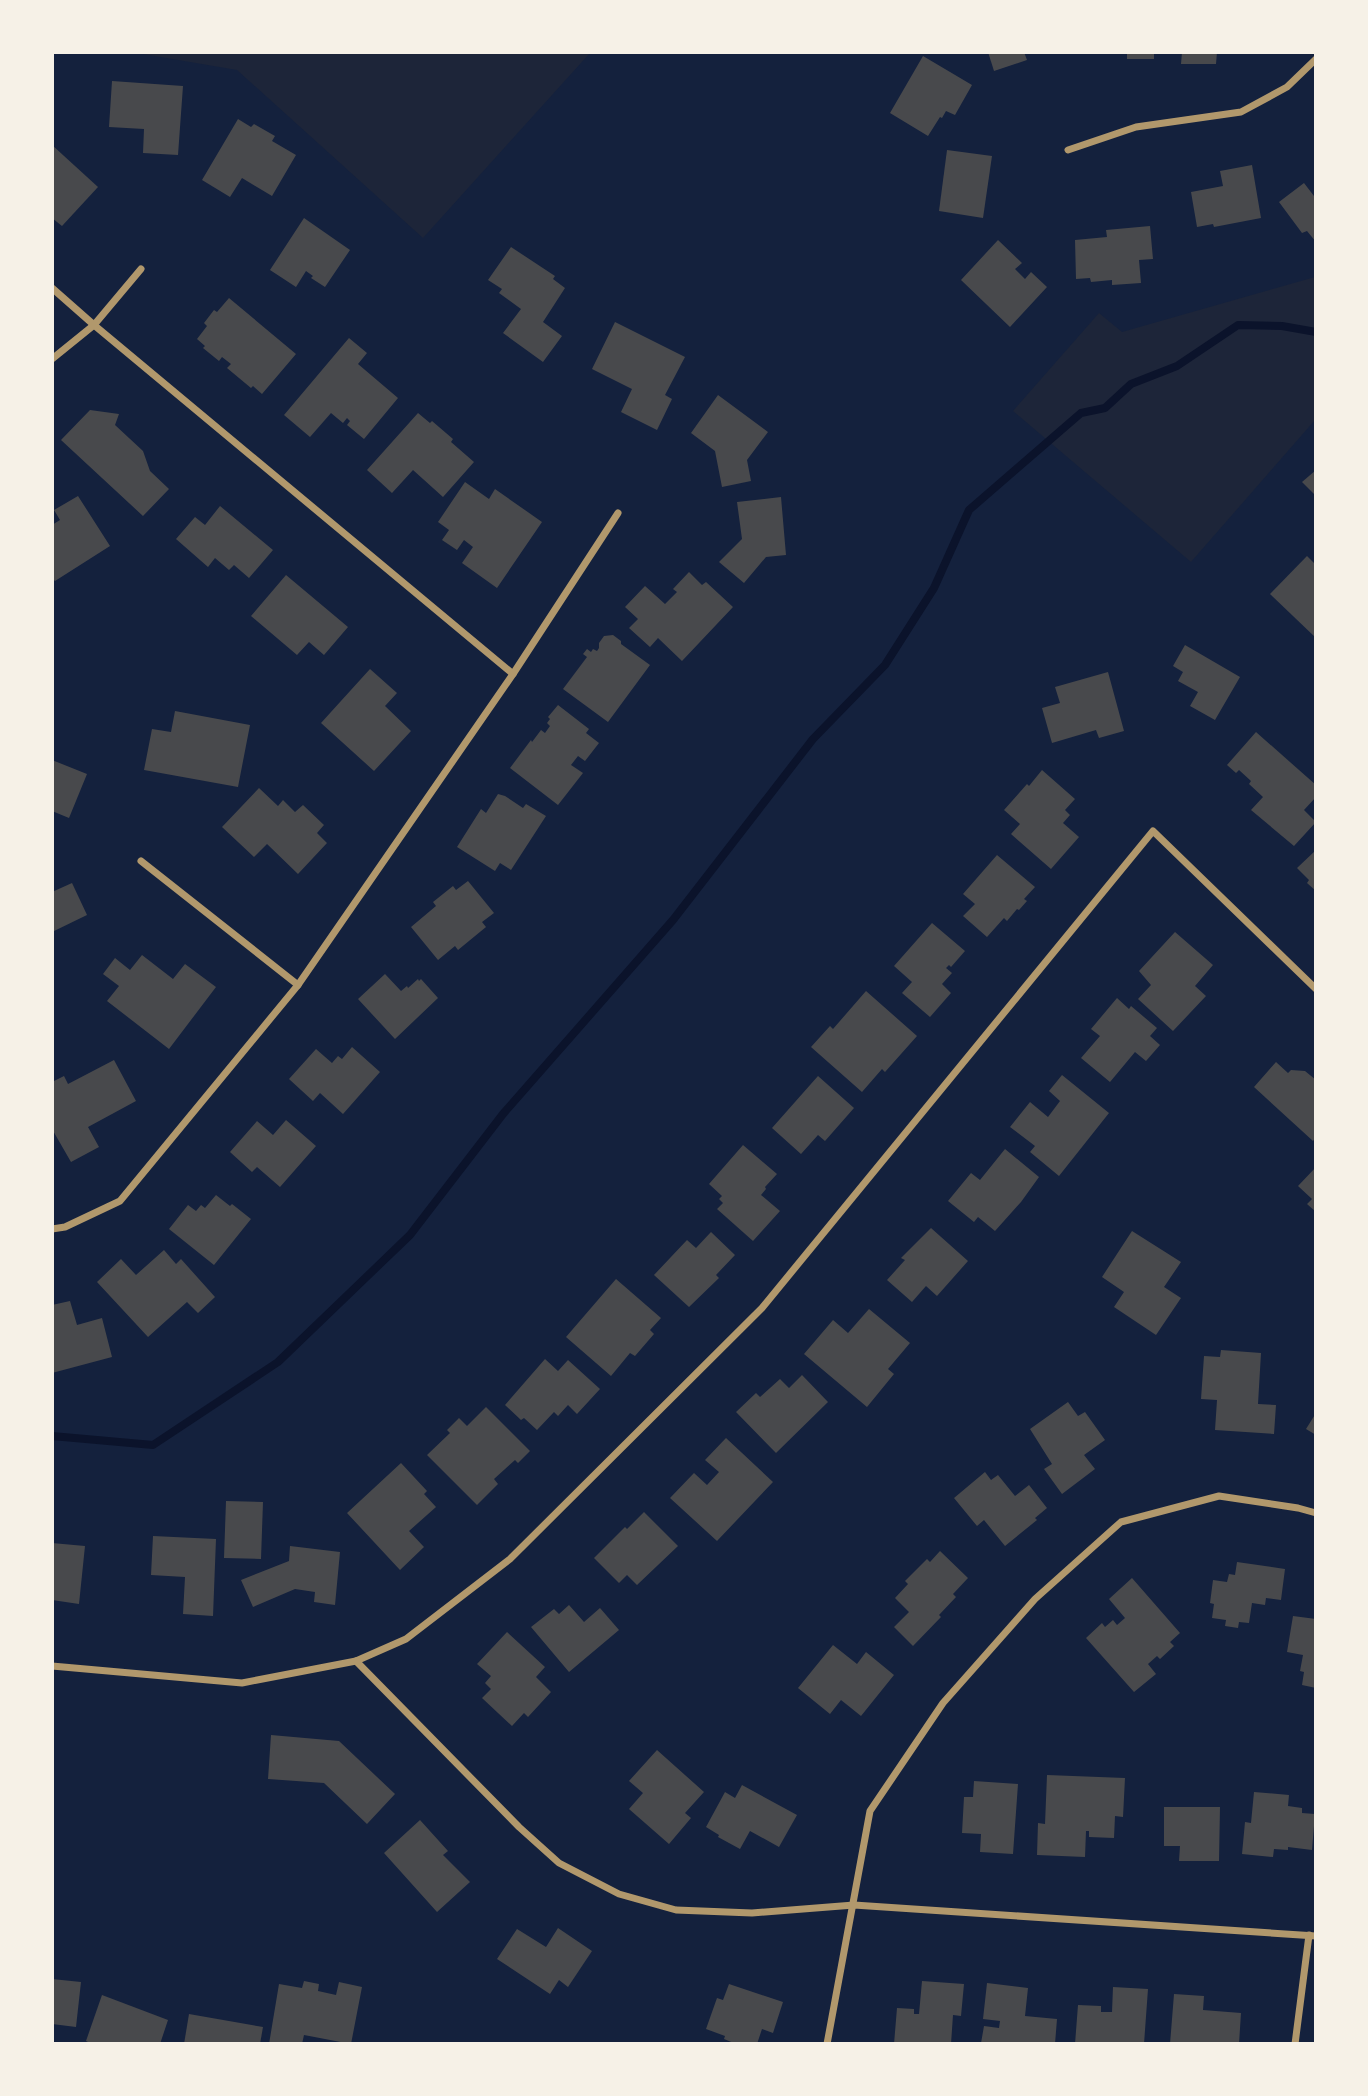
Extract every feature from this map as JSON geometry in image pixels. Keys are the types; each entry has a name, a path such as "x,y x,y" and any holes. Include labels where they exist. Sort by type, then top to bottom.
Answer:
{"street":[{"path":"1068,150 1136,127 1241,113 1287,87 1315,59"},
{"path":"52,359 94,325 141,270"},
{"path":"52,288 513,674"},
{"path":"52,1229 65,1227 120,1201 298,985 513,674 618,513"},
{"path":"52,1666 242,1683 356,1661 406,1639 510,1559 762,1308 1153,831 1315,989"},
{"path":"141,861 298,985"},
{"path":"827,2043 870,1811 943,1703 1035,1599 1121,1522 1219,1496 1315,1513"},
{"path":"356,1661 519,1827 559,1863 619,1894 676,1910 752,1913 854,1905 1312,1936 1295,2043"}],"shaded area":[{"path":"590,52 423,238 237,70 137,53"},
{"path":"1315,277 1315,420 1191,562 1013,411 1099,313 1122,332"}],"building":[{"path":"988,52 1024,52 1027,60 994,71"},
{"path":"1127,52 1154,52 1154,59 1127,59"},
{"path":"1182,52 1217,52 1216,64 1181,64"},
{"path":"923,56 972,85 955,115 946,111 928,136 890,113"},
{"path":"112,81 183,86 178,155 143,153 144,129 109,127"},
{"path":"238,119 251,127 254,124 275,136 272,141 296,155 272,196 242,178 230,197 202,180"},
{"path":"52,145 98,187 62,226 52,218"},
{"path":"947,150 992,156 983,218 939,211"},
{"path":"1252,165 1261,218 1214,227 1213,224 1197,227 1191,192 1223,186 1220,171"},
{"path":"1304,183 1314,196 1316,195 1316,242 1307,231 1302,233 1279,202"},
{"path":"304,218 350,250 325,287 311,278 313,276 306,271 296,287 270,270"},
{"path":"1150,226 1153,259 1139,260 1141,283 1112,285 1112,280 1091,282 1090,278 1076,279 1075,240 1107,237 1106,230"},
{"path":"998,240 1022,263 1015,269 1025,279 1031,272 1047,287 1010,327 961,280"},
{"path":"511,247 555,276 553,279 565,288 543,322 562,336 543,362 503,333 521,309 499,293 502,289 488,280"},
{"path":"229,298 296,354 262,394 227,368 231,364 222,357 219,361 203,348 205,346 197,339 214,310 217,312"},
{"path":"615,322 685,357 665,395 672,399 657,430 621,412 632,389 592,369"},
{"path":"349,338 367,353 358,364 398,398 364,439 347,425 350,421 347,418 343,423 331,413 310,437 284,415"},
{"path":"718,395 768,432 747,460 751,481 722,487 715,451 691,433"},
{"path":"90,410 119,414 115,425 143,451 150,471 169,489 143,516 61,440"},
{"path":"418,413 453,439 451,442 474,462 443,497 413,470 392,493 367,470"},
{"path":"1316,470 1316,496 1302,482"},
{"path":"465,482 489,499 495,489 542,522 497,588 462,563 473,547 464,540 457,550 442,540 449,530 438,522"},
{"path":"78,496 110,546 55,581 52,578 52,525 60,520 54,510"},
{"path":"781,497 786,555 766,557 744,583 719,562 742,539 737,502"},
{"path":"220,506 273,550 249,578 234,565 229,570 215,558 208,567 176,539 195,517 205,525"},
{"path":"1307,556 1316,565 1316,638 1270,594"},
{"path":"689,572 702,585 706,582 733,607 682,661 658,638 650,647 629,628 638,619 625,607 645,586 665,604 677,592 673,589"},
{"path":"286,575 348,627 324,655 309,642 297,655 251,616"},
{"path":"613,635 650,665 608,722 563,689 587,657 583,654 587,649 591,652 593,649 597,651 604,636"},
{"path":"1185,645 1240,677 1215,720 1190,706 1198,692 1178,681 1183,672 1173,666"},
{"path":"370,669 397,693 385,706 411,731 374,771 321,723"},
{"path":"1108,672 1124,731 1099,738 1096,730 1052,743 1042,708 1060,703 1055,687"},
{"path":"558,705 589,729 586,733 599,743 585,761 578,756 571,765 583,773 558,805 510,768 541,730 545,733 550,726 547,723 550,719 548,717"},
{"path":"175,711 250,725 238,787 144,770 152,729 171,732"},
{"path":"1256,732 1316,785 1316,797 1304,810 1316,822 1294,846 1251,810 1263,797 1239,770 1236,773 1227,765"},
{"path":"52,760 87,774 69,818 52,811"},
{"path":"1042,770 1075,799 1065,810 1070,815 1063,823 1079,837 1051,869 1011,834 1020,824 1004,810"},
{"path":"259,788 278,806 283,800 295,812 303,805 324,825 317,833 327,843 298,874 267,844 254,857 222,827"},
{"path":"498,794 523,808 526,804 546,816 511,870 500,863 495,871 457,847 481,809 486,813"},
{"path":"1316,850 1316,891 1297,868"},
{"path":"997,855 1035,887 1024,899 1027,901 1019,910 1007,921 1004,918 987,937 963,916 975,904 963,894"},
{"path":"468,881 494,913 482,922 486,927 458,950 455,946 438,960 411,927 436,906 433,902 453,886 456,890"},
{"path":"72,883 87,915 52,932 52,892"},
{"path":"932,923 965,951 951,967 949,965 946,968 952,973 942,984 951,993 930,1017 902,993 912,982 894,966"},
{"path":"1175,932 1213,965 1195,986 1206,996 1173,1031 1138,999 1151,985 1139,971"},
{"path":"142,955 173,979 185,964 216,987 169,1049 107,1001 119,986 103,974 115,958 130,970"},
{"path":"385,974 401,991 421,979 438,998 395,1039 358,999"},
{"path":"866,991 917,1036 885,1072 882,1069 862,1092 811,1047 830,1026 833,1029"},
{"path":"1117,998 1157,1028 1150,1036 1160,1045 1146,1061 1135,1052 1110,1082 1081,1058 1100,1036 1091,1029"},
{"path":"352,1047 380,1072 343,1114 320,1093 313,1101 289,1079 316,1049 332,1063 338,1056 342,1059"},
{"path":"114,1060 136,1101 88,1127 99,1147 71,1162 52,1129 52,1082 64,1076 68,1084"},
{"path":"1276,1062 1288,1073 1291,1070 1305,1071 1316,1080 1316,1137 1313,1141 1254,1087"},
{"path":"1062,1075 1109,1113 1059,1176 1030,1152 1035,1146 1010,1127 1030,1102 1048,1117 1060,1101 1049,1091"},
{"path":"818,1076 854,1108 825,1141 818,1135 801,1154 772,1128"},
{"path":"286,1120 316,1146 280,1187 257,1167 252,1172 230,1152 257,1121 273,1135"},
{"path":"743,1145 777,1174 761,1195 780,1211 753,1241 717,1209 723,1203 719,1199 722,1196 709,1184"},
{"path":"1005,1149 1039,1177 995,1231 978,1217 974,1222 948,1201 971,1173 980,1180"},
{"path":"1316,1167 1316,1212 1307,1204 1312,1199 1298,1186"},
{"path":"216,1195 251,1219 214,1265 169,1229 188,1205 196,1211 201,1205 205,1208"},
{"path":"931,1228 968,1261 937,1296 926,1286 912,1302 887,1280 905,1260 901,1258"},
{"path":"1132,1231 1181,1262 1164,1287 1181,1298 1156,1335 1114,1307 1124,1292 1102,1277"},
{"path":"711,1232 735,1255 716,1275 719,1278 689,1307 654,1275 687,1240 696,1248"},
{"path":"164,1250 176,1264 181,1259 215,1297 198,1313 187,1302 148,1337 97,1282 121,1259 136,1275"},
{"path":"616,1279 661,1318 650,1330 654,1334 635,1356 630,1353 611,1376 566,1337"},
{"path":"70,1301 77,1325 102,1318 112,1357 52,1373 52,1305"},
{"path":"869,1309 910,1343 888,1369 894,1374 867,1407 804,1354 833,1320 848,1333"},
{"path":"1221,1350 1261,1353 1258,1404 1276,1405 1274,1434 1215,1430 1217,1400 1201,1399 1204,1356 1220,1357"},
{"path":"545,1359 558,1371 568,1360 600,1389 577,1414 568,1405 558,1416 554,1412 537,1430 505,1405"},
{"path":"802,1375 828,1402 776,1453 736,1412 756,1393 760,1397 780,1379 789,1388"},
{"path":"1068,1402 1078,1416 1085,1412 1105,1440 1084,1455 1095,1469 1062,1494 1044,1469 1052,1464 1030,1429"},
{"path":"486,1407 530,1451 518,1463 515,1460 494,1479 498,1484 477,1505 427,1455 450,1433 447,1430 459,1418 467,1426"},
{"path":"1316,1413 1316,1435 1306,1429"},
{"path":"726,1438 773,1482 717,1541 670,1498 694,1473 707,1485 719,1472 705,1460"},
{"path":"401,1463 427,1491 424,1494 436,1507 409,1531 424,1547 400,1570 347,1513"},
{"path":"985,1472 991,1480 998,1475 1015,1496 1029,1485 1047,1508 1035,1518 1037,1520 1005,1546 984,1520 977,1526 954,1498"},
{"path":"226,1501 263,1502 261,1559 224,1558"},
{"path":"644,1512 678,1546 637,1585 627,1575 619,1583 594,1558"},
{"path":"153,1536 216,1539 213,1616 183,1614 185,1577 151,1575"},
{"path":"52,1543 85,1546 79,1604 52,1600"},
{"path":"290,1546 340,1552 335,1605 314,1602 315,1592 295,1589 253,1607 241,1580 289,1561"},
{"path":"940,1551 968,1578 953,1594 956,1597 939,1615 941,1617 913,1646 894,1627 909,1612 895,1598 908,1584 905,1581 927,1559 930,1562"},
{"path":"1237,1562 1285,1569 1281,1600 1266,1598 1265,1605 1252,1603 1249,1623 1239,1622 1238,1628 1225,1626 1226,1620 1212,1618 1214,1604 1210,1603 1213,1580 1227,1582 1229,1574 1235,1575"},
{"path":"1132,1578 1180,1633 1170,1642 1174,1646 1160,1659 1157,1656 1148,1664 1156,1674 1134,1692 1086,1638 1102,1623 1105,1627 1113,1620 1117,1625 1125,1618 1109,1599"},
{"path":"569,1605 584,1622 600,1608 619,1630 569,1672 531,1627 554,1609 559,1614"},
{"path":"1293,1616 1316,1619 1316,1688 1302,1685 1304,1672 1300,1671 1303,1655 1287,1652"},
{"path":"507,1632 545,1667 536,1677 551,1692 528,1717 524,1713 512,1726 482,1698 491,1689 485,1683 491,1676 477,1664"},
{"path":"833,1645 857,1664 866,1652 894,1675 861,1716 841,1700 830,1714 798,1688"},
{"path":"271,1735 339,1741 395,1794 367,1824 324,1783 268,1779"},
{"path":"657,1750 704,1792 685,1813 691,1818 669,1844 629,1809 643,1793 629,1781"},
{"path":"1047,1775 1125,1778 1123,1817 1115,1816 1114,1838 1089,1837 1089,1831 1086,1831 1085,1857 1037,1855 1038,1823 1045,1824"},
{"path":"974,1781 1018,1784 1013,1854 980,1852 981,1834 962,1833 964,1797 973,1797"},
{"path":"742,1785 797,1815 779,1847 750,1831 740,1849 706,1827 725,1792 735,1798"},
{"path":"1254,1792 1289,1795 1288,1806 1302,1808 1302,1813 1315,1814 1312,1850 1288,1847 1288,1850 1274,1849 1273,1857 1242,1854 1245,1822 1251,1823"},
{"path":"1164,1807 1220,1807 1219,1861 1179,1861 1180,1846 1164,1846"},
{"path":"420,1820 448,1851 443,1855 470,1882 437,1912 384,1853"},
{"path":"558,1928 592,1951 568,1987 559,1980 550,1994 497,1959 517,1929 546,1947"},
{"path":"52,1979 81,1982 76,2027 52,2024"},
{"path":"304,1981 319,1984 318,1991 336,1995 339,1982 362,1987 351,2044 304,2035 302,2044 269,2044 279,1984 302,1988"},
{"path":"922,1981 964,1984 961,2016 953,2015 951,2044 894,2044 897,2008 914,2009 914,2014 919,2014"},
{"path":"987,1983 1028,1988 1025,2016 1057,2019 1055,2044 981,2043 984,2026 999,2028 1000,2021 983,2019"},
{"path":"729,1984 783,2002 773,2033 762,2029 757,2044 736,2044 724,2039 725,2036 706,2029 717,1998 723,2000"},
{"path":"1113,1987 1148,1989 1144,2044 1075,2044 1078,2005 1101,2006 1101,2012 1112,2012"},
{"path":"1174,1994 1204,1996 1203,2010 1241,2013 1239,2044 1170,2044"},
{"path":"102,1995 168,2020 160,2044 92,2044 86,2041"},
{"path":"189,2014 263,2027 260,2044 184,2044"}],"waterway":[{"path":"52,1436 153,1445 278,1362 410,1235 503,1114 673,920 813,739 885,665 934,588 969,510 1081,413 1105,408 1131,384 1177,366 1238,325 1282,326 1316,332"}]}
